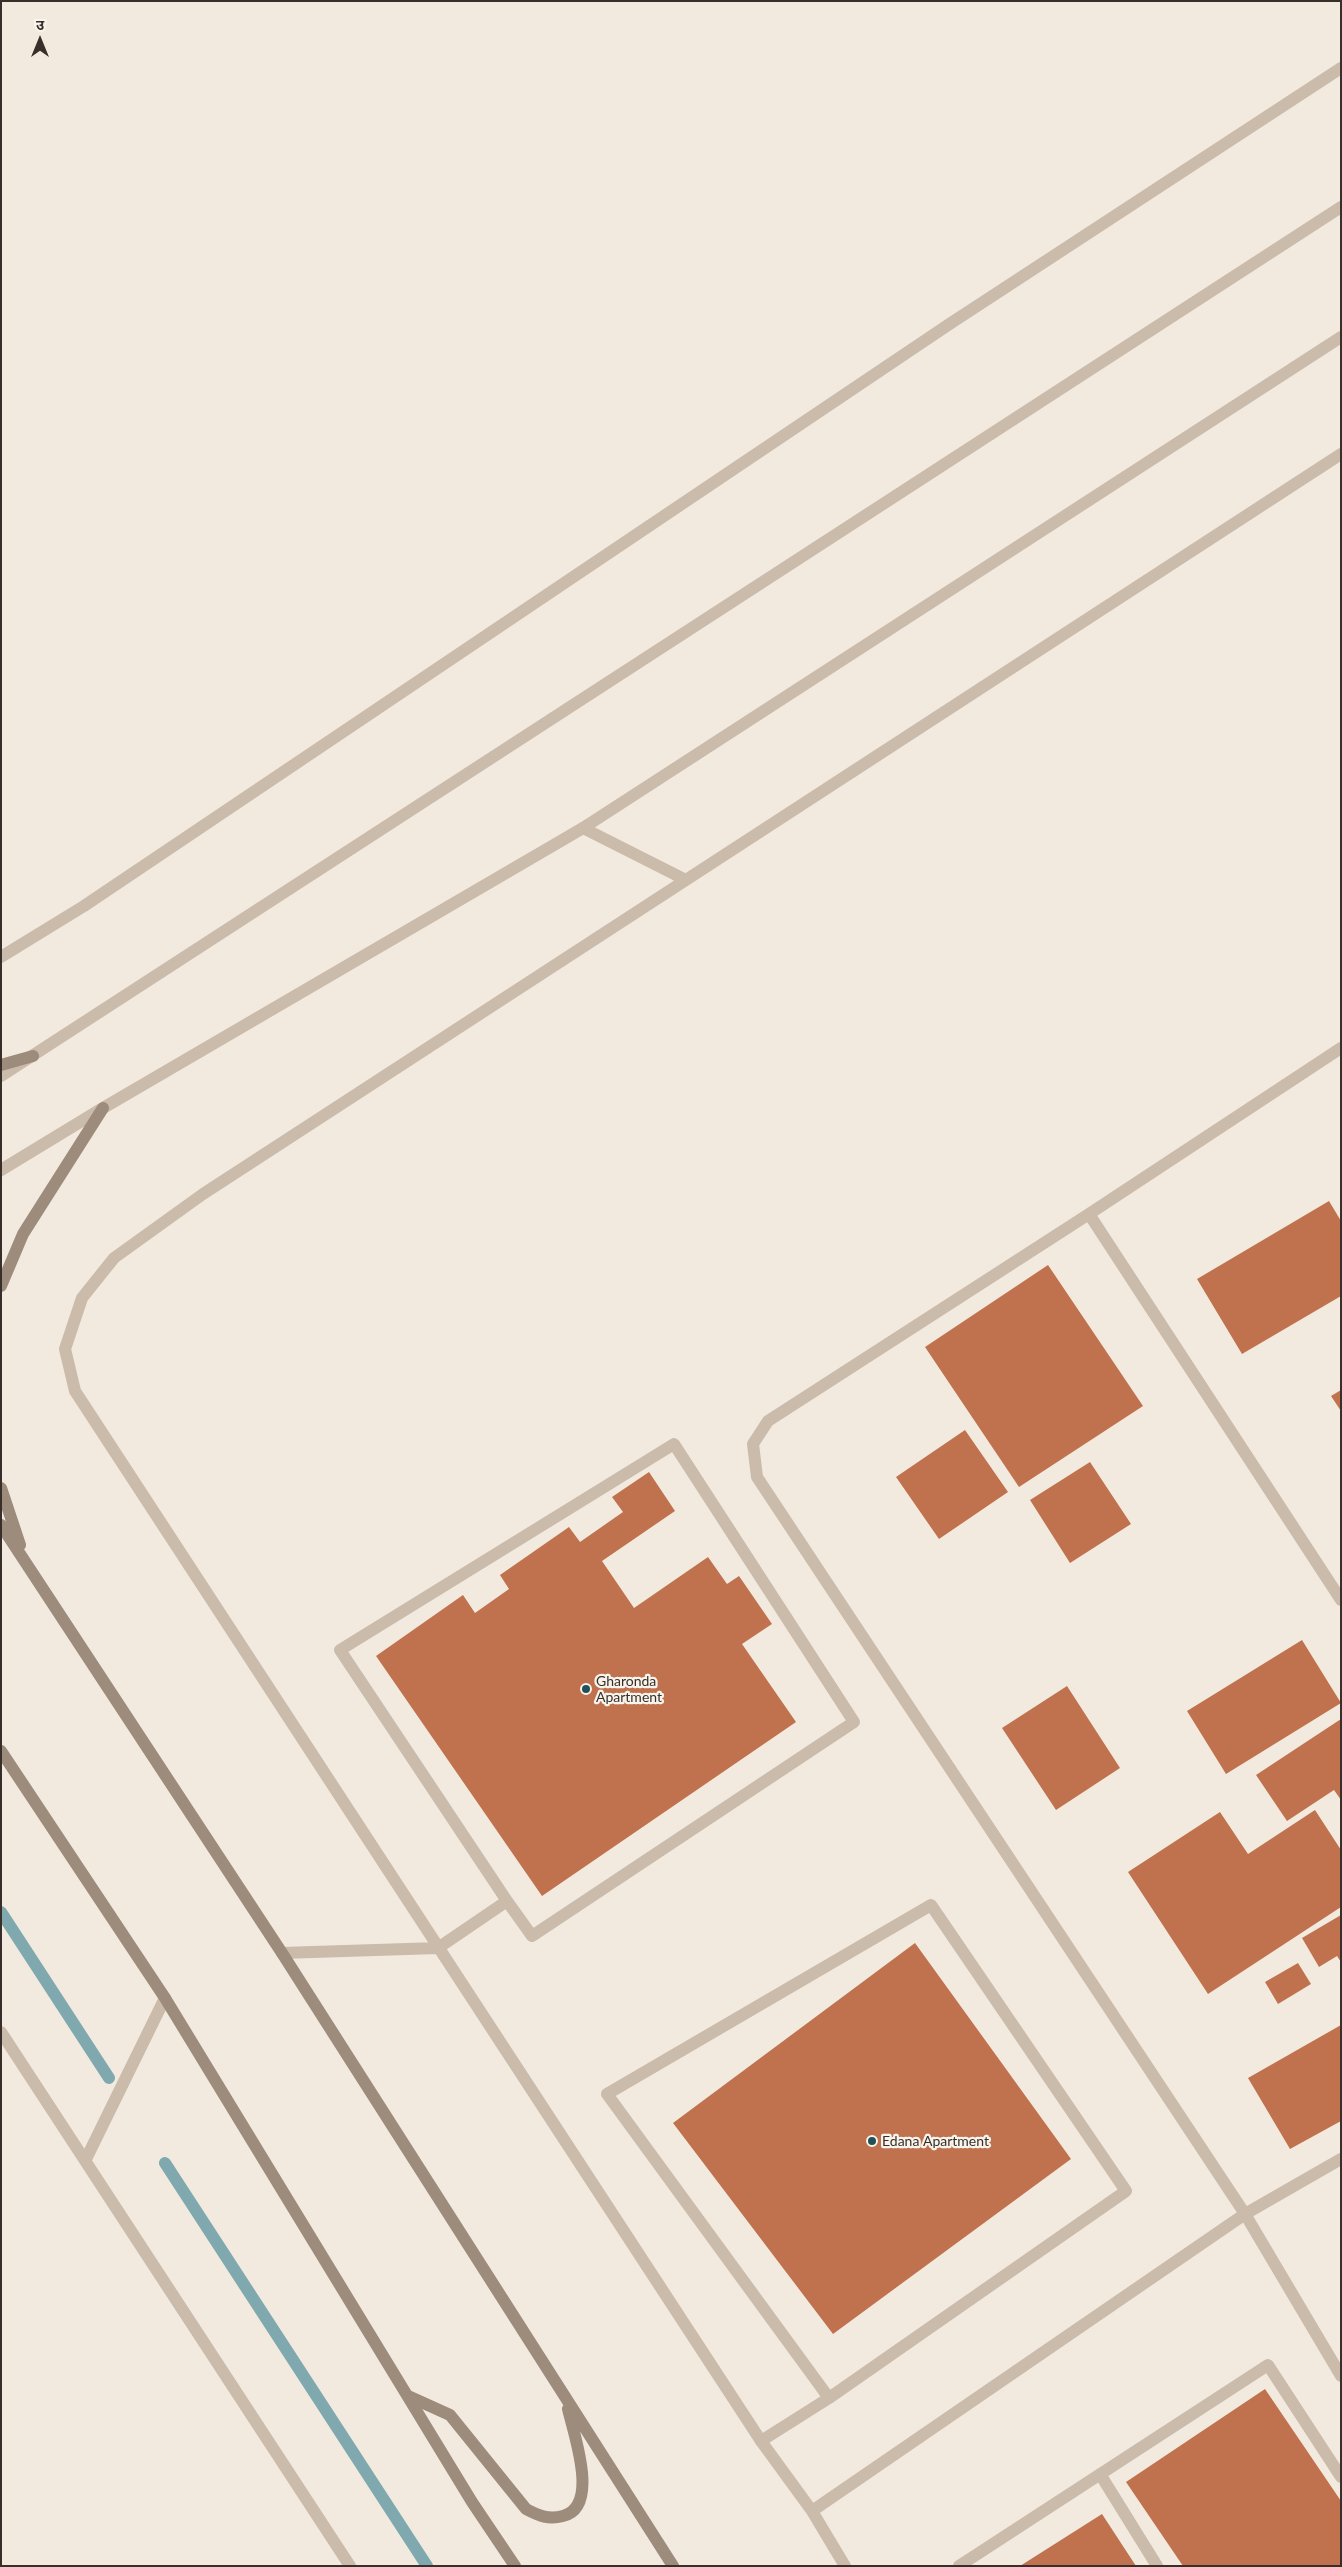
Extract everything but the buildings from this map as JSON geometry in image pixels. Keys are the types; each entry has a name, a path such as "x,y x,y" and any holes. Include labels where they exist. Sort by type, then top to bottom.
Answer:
{"main road":[{"path":"1,1065 33,1056"},
{"path":"1,1286 23,1234 102,1108"},
{"path":"1,1488 25,1561"},
{"path":"1,1525 282,1953 673,2566"},
{"path":"1,1751 165,1998 472,2502 515,2566"},
{"path":"408,2396 450,2415 526,2509 542,2517 556,2518 570,2514 578,2506 583,2494 582,2474 567,2402"}],"street":[{"path":"1,957 84,906 948,325 1341,68"},
{"path":"1,1076 1341,207"},
{"path":"1,1170 102,1108 583,828 1341,337"},
{"path":"845,2566 812,2511 760,2441 75,1391 66,1349 82,1298 114,1258 211,1188 1341,454"},
{"path":"583,828 686,880"},
{"path":"1341,1048 1089,1214 768,1421 753,1444 757,1477 1245,2214 1341,2376"},
{"path":"1089,1214 1341,1600"},
{"path":"674,1444 854,1722 532,1936 507,1901 340,1650 674,1444"},
{"path":"282,1953 438,1948 507,1901"},
{"path":"760,2441 829,2398 1126,2192 932,1905 607,2094 829,2398"},
{"path":"86,2160 165,1998"},
{"path":"1,2032 350,2566"},
{"path":"812,2511 1245,2214 1341,2159"},
{"path":"959,2566 1268,2365 1341,2477"},
{"path":"1100,2474 1157,2566"}],"waterway":[{"path":"1,1912 109,2078"},
{"path":"165,2163 427,2566"}],"place":[{"name":"Gharonda Apartment","path":"586,1689"},
{"name":"Edana Apartment","path":"872,2141"}]}
